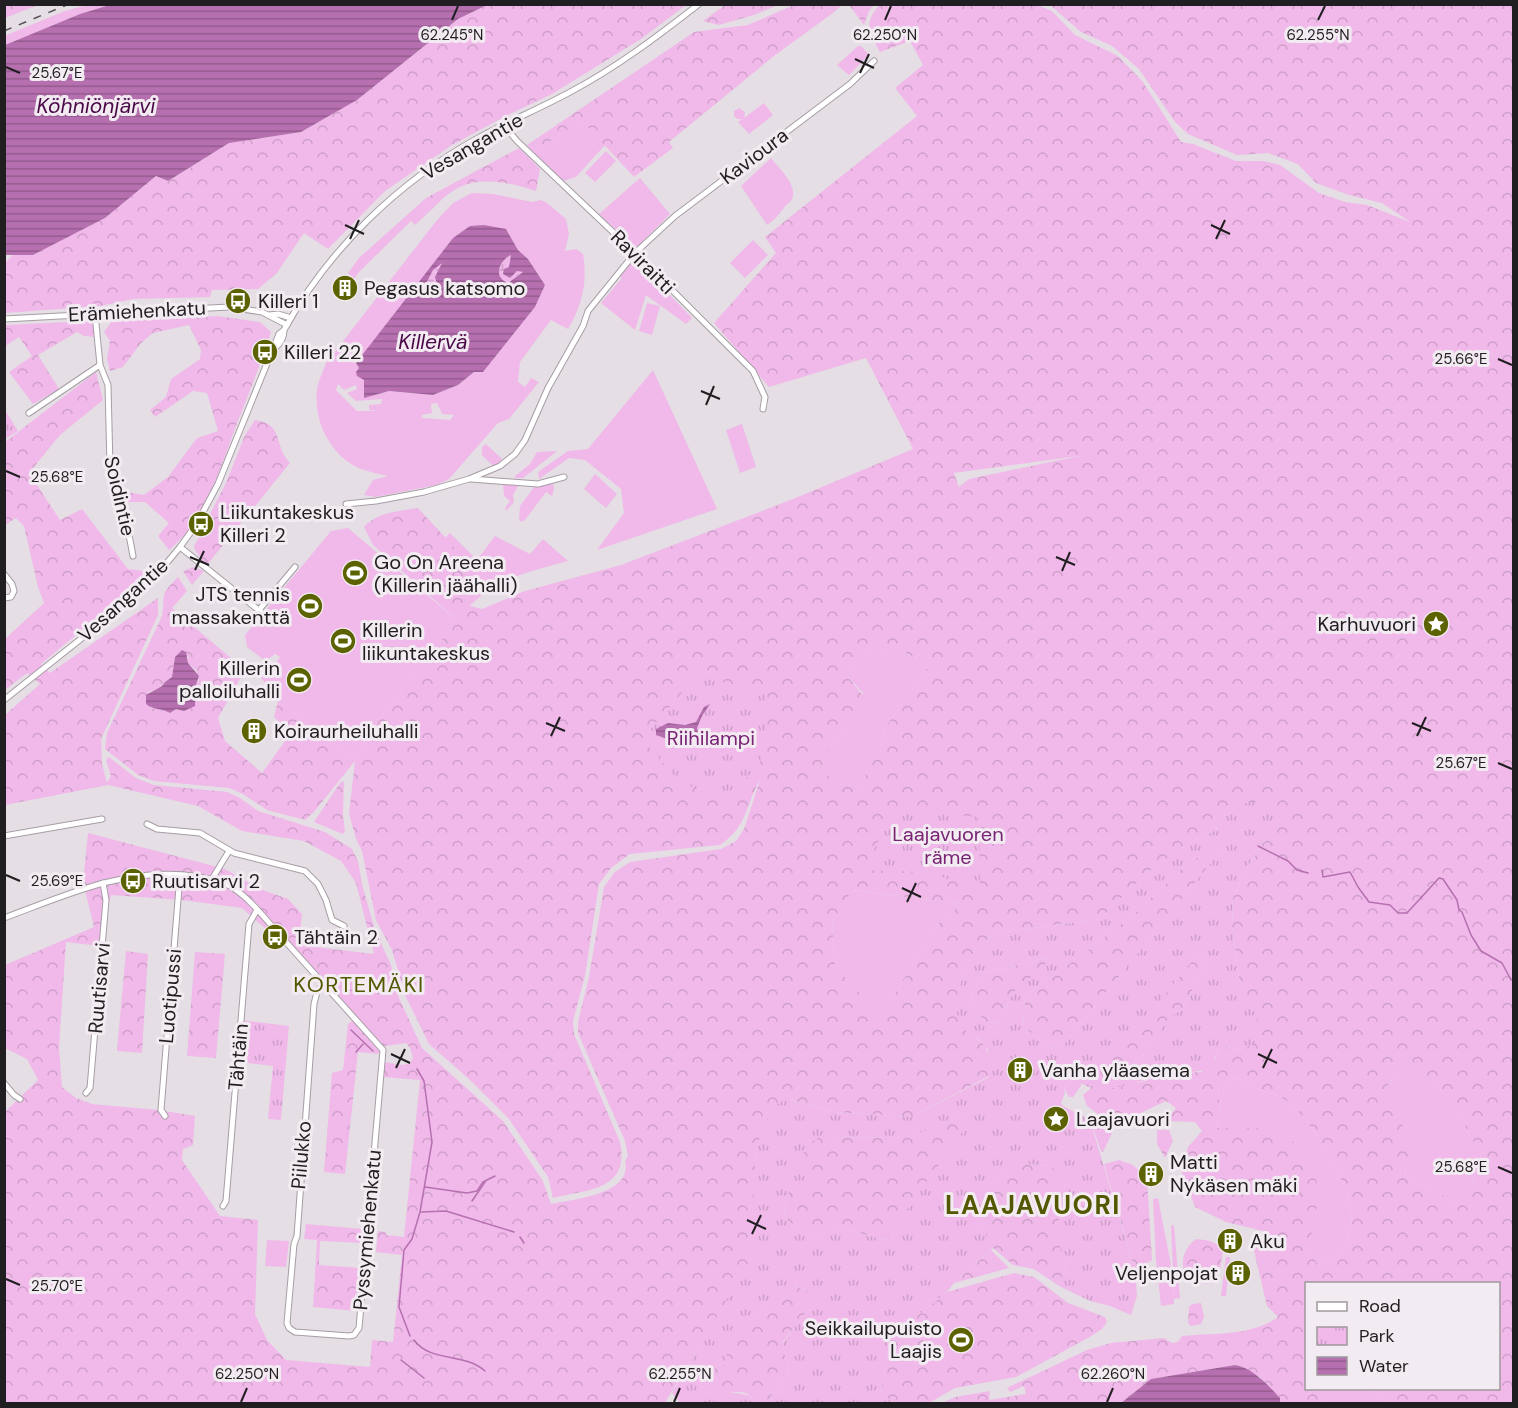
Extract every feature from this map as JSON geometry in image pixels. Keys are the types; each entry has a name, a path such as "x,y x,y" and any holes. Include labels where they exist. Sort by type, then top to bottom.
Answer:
{"street":[{"name":"Vesangantie","path":"4,700 141,589 180,547 196,525 218,484 275,348 284,337 285,328 338,253 385,204 459,149 599,75 643,47 699,4"},
{"name":"Kavioura","path":"469,479 500,466 525,440 548,388 583,326 588,311 635,253 668,221 850,84 874,61"},
{"name":"Raviraitti","path":"504,125 532,156 635,253 753,371 765,397 764,409"},
{"name":"Erämiehenkatu","path":"4,319 230,307 247,308 269,315 285,328"},
{"name":"Soidintie","path":"95,314 100,365 108,385 110,467 133,556"},
{"name":"Erämiehenkatu","path":"269,315 278,314 291,318"},
{"path":"30,413 100,365"},
{"path":"346,504 424,492 469,479 538,484 564,477"},
{"path":"180,547 266,616"},
{"path":"259,610 295,567"},
{"path":"4,574 12,584 14,591 11,597 4,598"},
{"path":"4,836 102,819"},
{"path":"147,824 157,829 200,833 230,851 305,871 318,884 332,920 345,926"},
{"path":"212,879 213,873 230,851"},
{"name":"Pyssymiehenkatu","path":"4,918 103,883 146,874 212,879 231,887 257,910 382,1053 359,1328 354,1335 349,1336 295,1332 289,1328"},
{"name":"Luotipussi","path":"165,1116 161,1110 180,875"},
{"name":"Ruutisarvi","path":"86,1093 90,1088 106,900 103,883"},
{"name":"Tähtäin","path":"223,1206 226,1201 249,924 257,910"},
{"name":"Piilukko","path":"289,1328 288,1313 294,1244 297,1236 314,1004 317,992 323,984"},
{"path":"4,1083 20,1099"}],"green space":[{"path":"5,4 38,4 38,5 5,18"},
{"path":"796,4 842,5 774,56 669,142 673,148 634,177 582,121 533,152 527,145 694,32 748,25"},
{"path":"1035,4 1052,11 1075,35 1118,56 1143,82 1181,142 1193,144 1236,161 1263,161 1280,165 1319,193 1345,202 1367,205 1410,222 1382,203 1349,195 1316,183 1298,164 1268,153 1237,155 1188,134 1175,122 1139,69 1112,46 1081,32 1050,5 1513,5 1513,1403 1395,1403 1370,1390 1500,1390 1500,1282 1305,1282 1305,1364 1281,1359 1305,1376 1305,1390 1315,1390 1322,1403 1280,1403 1280,1398 1260,1377 1235,1365 1151,1379 1121,1403 942,1403 955,1397 990,1391 989,1400 1026,1394 1024,1386 1010,1392 1007,1388 1087,1350 1111,1343 1164,1338 1172,1343 1178,1342 1182,1336 1245,1331 1257,1328 1278,1317 1267,1306 1254,1251 1263,1231 1226,1222 1195,1207 1181,1170 1188,1147 1202,1131 1195,1122 1168,1121 1176,1108 1166,1101 1130,1118 1099,1115 1087,1106 1083,1095 1091,1088 1101,1089 1142,1082 1167,1074 1201,1072 1215,1060 1217,1051 1225,1047 1242,1049 1252,1005 1239,978 1232,927 1233,898 1247,867 1263,843 1277,829 1280,811 1238,804 1226,815 1209,820 1218,829 1189,843 1150,871 1100,919 993,935 976,948 958,989 971,1036 982,1043 988,1052 989,1076 911,1117 834,1112 790,1100 756,1147 752,1253 747,1268 665,1403 5,1403 5,1112 38,1080 27,1059 5,1048 5,965 94,927 83,882 88,833 225,869 260,889 288,899 302,914 300,933 315,947 374,954 356,883 341,861 304,841 242,831 198,806 108,785 5,805 5,715 40,684 27,673 5,690 5,639 44,603 24,526 16,518 5,525 5,442 96,372 103,400 60,435 29,473 60,520 82,509 128,569 152,572 41,664 50,673 158,598 158,615 101,739 102,764 107,783 111,776 106,760 109,757 136,778 154,785 227,792 258,811 325,832 352,849 358,861 375,930 391,965 399,998 422,1048 503,1121 543,1181 551,1204 587,1197 611,1188 620,1181 625,1172 625,1161 628,1156 625,1141 578,1033 578,1022 589,977 604,887 615,872 630,862 721,849 736,841 744,829 760,780 741,823 720,845 630,854 611,868 599,884 585,976 573,1021 574,1034 620,1142 621,1158 619,1170 604,1185 553,1198 548,1177 509,1119 429,1044 406,997 392,950 376,920 362,851 349,814 355,761 305,820 267,810 243,794 229,788 154,781 138,775 105,749 107,733 162,616 165,592 178,577 187,591 172,608 245,670 218,718 225,741 262,773 285,741 282,734 286,728 274,717 278,701 355,759 390,705 458,621 373,545 364,527 375,518 418,508 454,547 472,571 478,589 470,606 482,609 525,591 621,565 793,499 913,449 866,358 769,387 714,323 776,253 765,237 917,116 895,88 923,65 910,41 880,52 869,28 879,5","holes":["1079,456 969,479 959,487 954,473","898,647 914,658 928,655 930,665 885,728 880,752 867,771 861,787 837,784 822,770 823,760 834,738 853,725 870,704 848,677 858,656","188,656 188,663 196,670 199,680 195,697 165,709 151,708 148,692 158,688 172,677 175,657","852,890 961,904 936,926 888,1005 867,1014 860,993 835,966 832,922","111,895 182,900 242,908 313,970 357,1017 348,1024 343,1070 332,1073 324,1172 345,1174 358,1052 378,1054 385,1046 406,1043 410,1048 413,1058 410,1063 403,1065 384,1062 382,1077 420,1080 404,1237 386,1235 386,1232 378,1231 376,1252 402,1255 393,1342 372,1340 370,1367 286,1360 267,1340 255,1314 258,1220 220,1216 182,1160 183,1149 193,1145 195,1116 92,1104 76,1098 62,1087 59,1048 66,942 99,946","1408,1059 1446,1095 1463,1121 1471,1139 1484,1153 1475,1162 1473,1185 1454,1206 1441,1194 1405,1177 1406,1167 1420,1158 1384,1090","1237,1077 1257,1089 1287,1101 1307,1122 1337,1170 1349,1202 1352,1219 1345,1251 1318,1265 1308,1248 1317,1207 1317,1183 1305,1154 1290,1140 1272,1131 1216,1128 1220,1116 1218,1087"]},
{"path":"87,5 113,5 80,14 5,45 4,36 65,11"},
{"path":"487,5 686,5 641,39 552,94 452,145 385,191 328,249 304,233 277,273 258,289 212,290 210,297 133,299 100,306 5,313 5,263 13,255 33,255 105,218 156,176 168,181 229,143 301,132 357,100 458,19"},
{"path":"725,5 778,5 719,25 703,21"},
{"path":"849,5 874,5 864,25"},
{"path":"858,46 861,46 869,55 849,75 837,65"},
{"path":"764,103 773,115 749,134 738,122 742,119 734,116 734,111 739,108 745,112 744,118"},
{"path":"582,121 605,145 576,177 563,181 533,152"},
{"path":"519,148 540,169 536,191 492,181 470,183 447,195 429,212 426,198"},
{"path":"606,151 616,161 595,182 585,173"},
{"path":"771,158 791,184 793,196 791,201 767,225 741,186"},
{"path":"640,178 670,214 636,248 599,214"},
{"path":"472,193 546,202 566,219 569,234 565,251 576,249 583,254 585,274 583,293 568,329 551,320 520,362 518,382 525,387 531,378 539,382 509,419 498,423 449,479 437,485 375,497 364,495 373,480 388,476 361,469 341,456 333,447 326,437 318,414 318,383 326,363 437,220 453,203","holes":["506,229 518,250 528,259 545,285 535,307 483,372 474,372 458,385 433,395 389,391 364,397 365,380 356,363 349,362 360,349 363,355","338,384 344,390 356,385 357,389 347,393 356,401 382,399 381,404 369,405 369,410 381,411 357,411 336,390","437,403 442,414 454,415 450,420 422,418 422,415 432,413 431,404"]},
{"path":"426,198 429,212 415,225 411,221 354,279 348,273 359,258"},
{"path":"753,240 768,255 745,278 730,263"},
{"path":"511,254 517,271 523,272 508,283 500,277 499,269"},
{"path":"635,259 692,318 686,324 646,295 635,330 601,303 622,278 620,276"},
{"path":"442,264 435,276 438,288 433,292 423,289 433,270"},
{"path":"647,303 660,306 652,335 639,331"},
{"path":"217,316 260,322 271,332 218,476 193,524 169,550 158,536 169,523 145,502 128,502 126,492 144,495 168,477 197,438 218,431 207,393 193,391 155,417 150,410 166,397 171,379 200,359 201,350 189,325 153,333 141,343 123,367 110,371 107,359 110,341 104,332 112,321"},
{"path":"89,321 93,324 95,337 84,336 77,332 38,355 59,389 33,404 9,372 32,356 19,337 5,346 5,325"},
{"path":"653,370 717,509 597,550 624,513 621,489 585,460 569,458 539,479 538,472 568,451 588,449"},
{"path":"5,410 18,431 4,439"},
{"path":"255,420 271,426 290,463 206,566 198,559 200,557 194,546 208,523 245,435"},
{"path":"742,424 756,467 740,473 726,430"},
{"path":"486,444 502,459 496,466 482,455 482,447"},
{"path":"557,451 523,478 515,478 530,464 537,452"},
{"path":"595,474 617,494 606,508 584,489"},
{"path":"553,483 552,496 546,492 521,522 519,520 520,506 534,487"},
{"path":"503,484 518,486 513,495 514,502 506,511 505,508 510,501 504,496"},
{"name":"Killerin liikuntakeskus","path":"348,528 458,621 390,705 355,759 278,701 261,678 264,667 269,672 271,664 274,666 280,657 275,654 264,660 247,647 245,635 331,531"},
{"path":"450,533 477,560 495,536 530,554 543,539 568,561 528,572 503,582 480,596 470,606 478,589 445,538"},
{"path":"193,567 204,571 192,585 183,571"},
{"path":"898,647 914,658 928,654 930,665 885,728 880,752 867,771 861,787 837,784 822,770 823,760 834,738 853,725 863,693 848,677 858,656"},
{"name":"Riihilampi","path":"692,675 766,692 765,733 760,762 725,803 678,780 642,739 681,694"},
{"path":"344,781 345,831 343,834 314,822 340,783"},
{"path":"1263,801 1274,804 1280,811 1277,829 1272,837 1263,843 1247,867 1233,898 1232,927 1239,978 1252,1005 1261,1033 1257,1043 1242,1049 1225,1047 1217,1051 1212,1068 1206,1070 1165,1074 1109,1089 1090,1087 1075,1080 1068,1081 1064,1088 1065,1093 1061,1103 1063,1106 1090,1120 1135,1270 1137,1296 1131,1315 1090,1301 1059,1286 1068,1258 1057,1243 1057,1227 1066,1194 1062,1174 1049,1166 1012,1165 998,1175 981,1206 980,1224 993,1248 947,1292 921,1313 911,1315 895,1327 891,1335 881,1389 893,1403 766,1403 790,1371 782,1344 818,1296 795,1285 790,1296 754,1316 727,1352 726,1361 715,1368 710,1377 717,1388 750,1396 755,1403 680,1403 672,1393 750,1260 756,1147 771,1111 779,1102 789,1100 834,1112 911,1117 989,1077 988,1050 980,1040 971,1036 960,1025 956,1009 958,989 976,948 993,935 1100,919 1150,871 1189,843 1218,829 1211,826 1208,820 1226,815 1238,804","holes":["1224,847 1065,1043 1058,1048 1050,1046 1023,1027 1025,996 1135,913 1191,860","1204,955 1206,962 1204,970 1181,1010 1169,1018 1140,1059 1125,1069 1108,1073 1104,1070 1196,956","1050,957 1015,991 1002,1022 987,1023 976,1012 971,996 984,973","969,1114 973,1117 885,1240 840,1228 812,1236 789,1222 784,1215 786,1194 809,1183 813,1164 803,1155 807,1144 818,1138 909,1137"]},
{"name":"Laajavuoren räme","path":"895,810 979,817 980,891 929,872 863,870"},
{"path":"1225,846 1065,1043 1058,1048 1050,1046 1023,1027 1025,996 1135,913 1191,860"},
{"path":"851,890 961,904 936,926 888,1005 867,1015 860,993 835,966 832,922"},
{"path":"126,951 148,954 142,1053 117,1051"},
{"path":"195,952 225,954 216,1058 187,1056"},
{"path":"1204,955 1206,962 1204,970 1181,1010 1169,1018 1140,1059 1125,1069 1108,1073 1103,1070 1196,956"},
{"path":"1051,957 1039,972 1015,991 1007,1005 1002,1022 987,1023 976,1012 971,996 984,973"},
{"path":"241,1020 289,1026 281,1120 268,1119 273,1066 240,1062"},
{"path":"1408,1059 1446,1095 1463,1121 1471,1139 1484,1153 1475,1162 1473,1185 1454,1206 1441,1194 1405,1177 1406,1167 1384,1090"},
{"path":"1237,1077 1254,1088 1287,1101 1307,1122 1328,1153 1344,1187 1352,1215 1345,1251 1318,1265 1308,1248 1318,1191 1216,1128 1220,1116 1218,1087"},
{"path":"1068,1081 1081,1082 1081,1086 1073,1097 1069,1097 1064,1088"},
{"path":"969,1114 974,1117 885,1240 840,1228 812,1236 789,1222 784,1215 786,1194 807,1144 818,1138 909,1137"},
{"path":"1090,1120 1109,1128 1112,1133 1103,1152 1101,1151"},
{"path":"1157,1130 1169,1130 1173,1141 1165,1158 1157,1144"},
{"path":"1119,1160 1133,1165 1147,1179 1152,1260 1135,1270 1104,1164"},
{"path":"1012,1165 1049,1166 1062,1173 1066,1194 1057,1227 1068,1258 1059,1286 1034,1269 1013,1265 993,1248 980,1224 981,1206 998,1175"},
{"path":"1158,1198 1174,1295 1171,1226 1174,1225 1180,1298 1174,1299 1174,1304 1161,1306 1153,1199"},
{"path":"306,1224 363,1229 362,1243 320,1241 319,1265 360,1268 356,1311 313,1307 317,1240 304,1239"},
{"path":"1196,1239 1218,1245 1223,1251 1220,1269 1211,1283 1192,1280 1184,1269 1185,1253"},
{"path":"267,1240 289,1241 286,1267 265,1266"},
{"path":"991,1250 1009,1268 954,1283"},
{"path":"1226,1257 1230,1257 1226,1296 1221,1296"},
{"path":"1014,1273 1034,1277 1068,1303 1105,1317 1107,1322 1102,1329 1088,1338 1016,1377 955,1388 929,1403 893,1403 884,1395 881,1389 891,1335 895,1327 911,1315 921,1313 947,1292"},
{"path":"794,1285 819,1296 782,1343 790,1371 766,1403 755,1403 750,1396 744,1393 718,1390 710,1377 715,1368 726,1361 726,1352 754,1316 790,1296"},
{"path":"1201,1303 1204,1317 1201,1324 1191,1326 1188,1323 1189,1307 1192,1304"},
{"path":"1277,1357 1305,1364 1305,1376"},
{"path":"1315,1390 1370,1390 1395,1403 1322,1403"}],"water":[{"name":"Köhniönjärvi","path":"113,4 487,5 458,19 357,100 301,132 229,143 168,181 156,176 105,218 33,255 5,255 5,45 80,14"},
{"name":"Killervä","path":"484,225 506,229 518,250 528,259 545,285 535,307 483,372 474,372 458,385 433,395 389,391 364,398 364,380 357,376 356,372 359,368 356,363 453,238 470,226","holes":["511,255 509,267 504,269 503,274 510,278 517,271 523,272 508,283 500,277 499,269","442,263 435,277 438,288 433,292 423,289 433,270"]},
{"path":"182,650 186,652 188,663 199,676 195,706 184,711 176,709 170,713 149,706 146,704 146,695 172,677 175,657"},
{"name":"Riihilampi","path":"710,704 697,728 699,738 685,739 680,746 678,743 656,735 656,729 668,723 685,725 696,722 704,707"},
{"path":"1235,1365 1260,1378 1280,1398 1280,1403 1121,1403 1151,1379"}],"waterway":[{"path":"1258,846 1288,861 1297,870 1308,873"},
{"path":"1322,870 1323,877 1350,872 1369,902 1390,905 1398,913 1407,913 1439,878 1443,879 1457,900 1459,910 1481,951 1502,963 1511,980"},
{"path":"351,1030 373,1051"},
{"path":"356,1052 363,1044"},
{"path":"410,1336 399,1307 404,1250 412,1239 420,1212 432,1142 424,1081 417,1069"},
{"path":"425,1187 467,1193 477,1191 483,1182 495,1176"},
{"path":"472,1201 485,1182"},
{"path":"421,1212 446,1211 514,1232"},
{"path":"520,1237 524,1243"},
{"path":"414,1340 429,1352 467,1361 485,1371"},
{"path":"401,1360 424,1378"}],"railway":[{"path":"4,31 69,4"}],"place":[{"name":"Pegasus katsomo","path":"345,288"},
{"name":"Killeri 1","path":"238,301"},
{"name":"Killeri 22","path":"265,352"},
{"name":"Liikuntakeskus Killeri 2","path":"201,524"},
{"name":"Go On Areena (Killerin jäähalli)","path":"355,573"},
{"name":"JTS tennis massakenttä","path":"310,606"},
{"name":"Karhuvuori","path":"1436,624"},
{"name":"Killerin liikuntakeskus","path":"343,641"},
{"name":"Killerin palloiluhalli","path":"299,680"},
{"name":"Koiraurheiluhalli","path":"254,731"},
{"name":"Ruutisarvi 2","path":"133,881"},
{"name":"Tähtäin 2","path":"275,937"},
{"name":"Vanha yläasema","path":"1020,1070"},
{"name":"Laajavuori","path":"1056,1119"},
{"name":"Matti Nykäsen mäki","path":"1151,1174"},
{"name":"Aku","path":"1230,1241"},
{"name":"Veljenpojat","path":"1238,1273"},
{"name":"Seikkailupuisto Laajis","path":"961,1340"}],"district":[{"name":"KORTEMÄKI","path":"359,984"},
{"name":"LAAJAVUORI","path":"1033,1205"}]}
